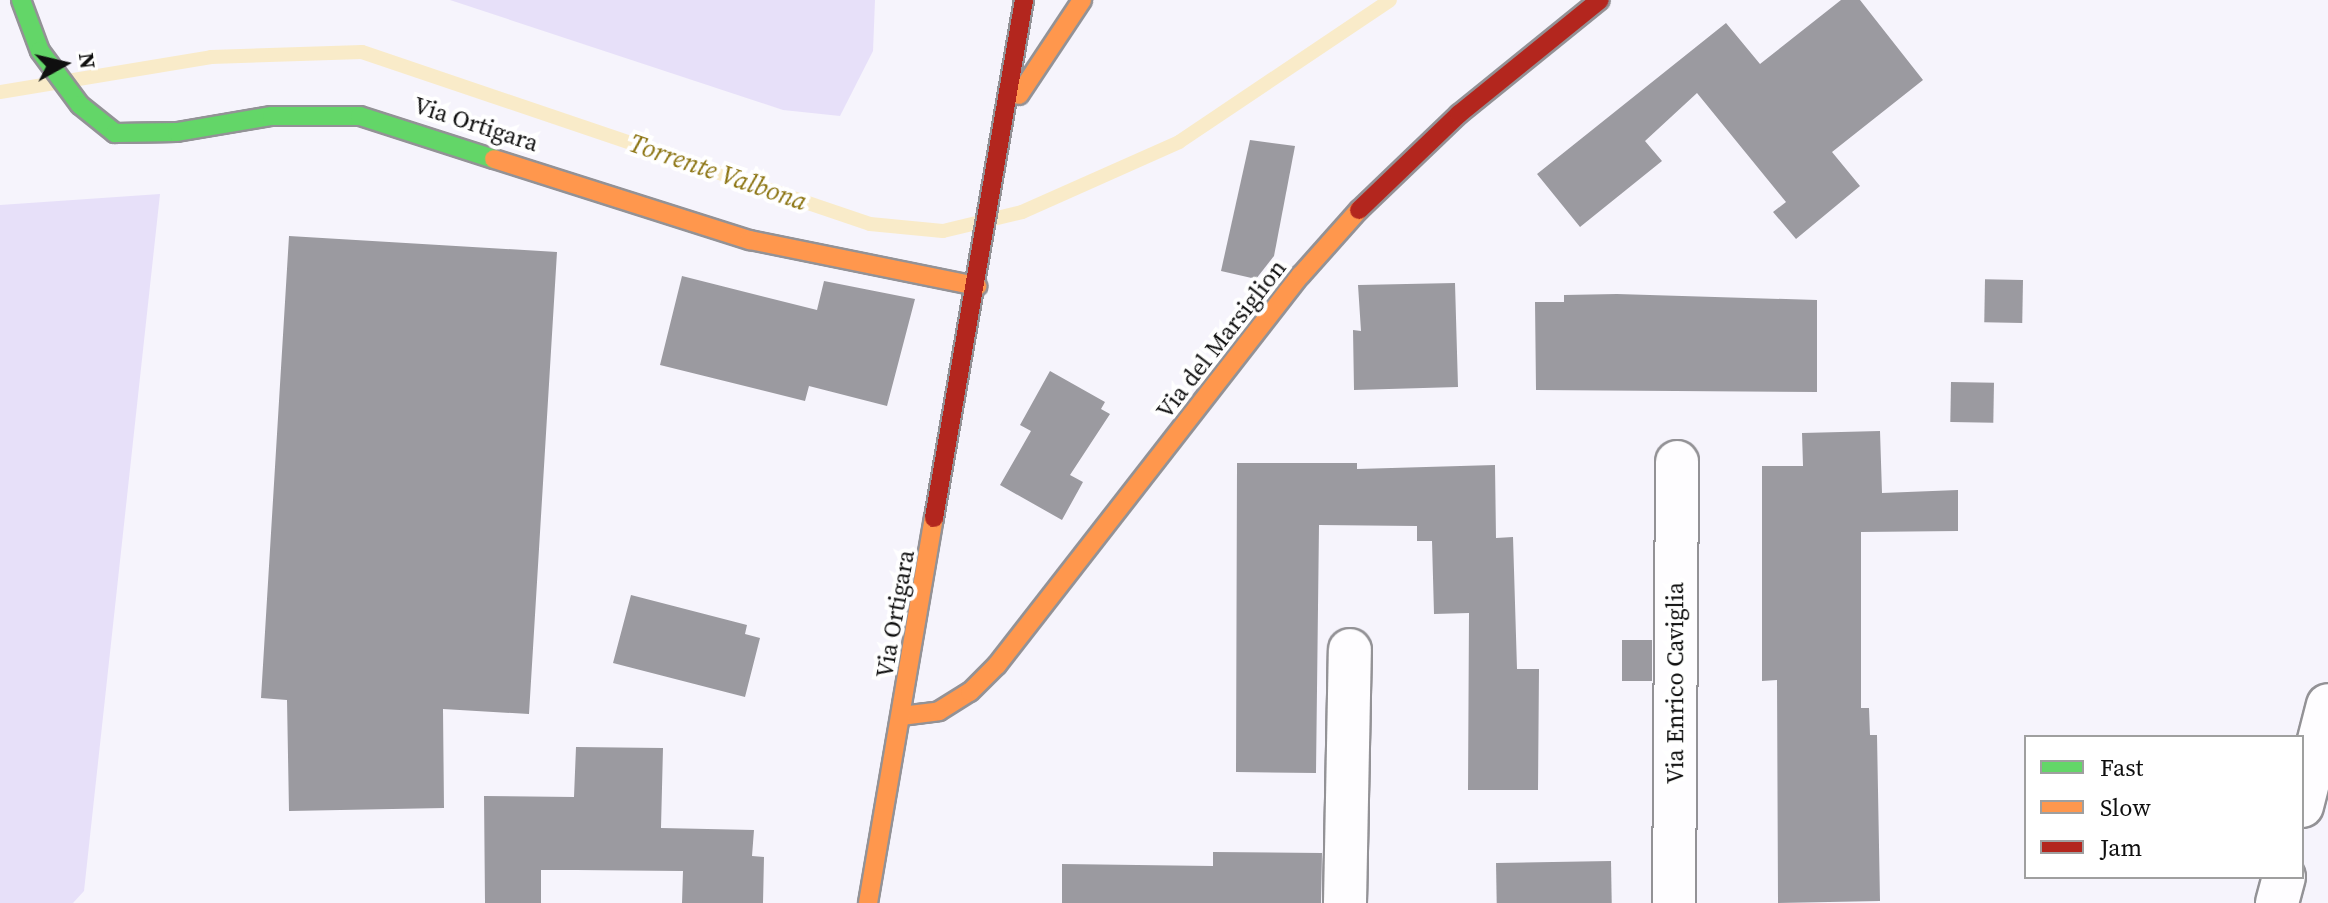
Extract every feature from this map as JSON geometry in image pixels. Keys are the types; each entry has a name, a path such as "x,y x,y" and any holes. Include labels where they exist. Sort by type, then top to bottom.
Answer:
{"street":[{"name":"Via Ortigara","path":"21,0 40,51 80,105 115,133 135,136 272,116 360,116 750,240 977,286"},
{"name":"Via Ortigara","path":"868,903 1007,118 1024,0"},
{"path":"1007,118 1039,58 1082,0"},
{"name":"Via del Marsiglion","path":"901,716 939,711 970,692 997,665 1301,275 1375,193 1459,114 1600,0"},
{"name":"Via Enrico Caviglia","path":"1674,903 1677,462"},
{"path":"1345,903 1350,650"},
{"path":"2304,798 2328,705"},
{"path":"2277,903 2283,879"}],"shaded area":[{"path":"450,0 875,0 873,51 840,116 783,110"},
{"path":"160,194 84,891 73,903 0,903 0,205"}],"building":[{"path":"1841,0 1860,0 1923,80 1832,152 1860,186 1796,239 1773,212 1786,202 1697,93 1645,141 1662,161 1580,227 1537,174 1726,23 1760,64"},
{"path":"1250,140 1295,146 1274,256 1256,279 1221,271"},
{"path":"289,236 557,252 529,714 443,709 444,808 289,811 287,700 261,698"},
{"path":"682,276 817,310 824,281 915,299 887,406 809,386 805,401 660,365"},
{"path":"1985,279 2023,280 2022,323 1984,322"},
{"path":"1455,283 1458,387 1354,390 1353,330 1361,331 1358,285"},
{"path":"1564,295 1817,300 1817,392 1536,390 1535,302 1564,302"},
{"path":"1050,371 1105,402 1101,409 1110,414 1070,475 1083,482 1062,520 1000,485 1031,431 1020,425"},
{"path":"1951,382 1994,383 1993,423 1950,422"},
{"path":"1880,431 1882,493 1958,490 1958,531 1861,532 1861,708 1869,708 1870,735 1877,735 1880,901 1778,903 1777,680 1762,681 1762,466 1803,466 1802,433"},
{"path":"1237,463 1357,463 1357,469 1495,465 1496,538 1513,537 1517,669 1539,669 1538,790 1468,790 1469,613 1434,614 1432,541 1417,541 1417,526 1319,525 1316,773 1236,772"},
{"path":"631,595 747,625 745,634 760,638 745,697 613,663"},
{"path":"1622,640 1652,640 1652,681 1622,681"},
{"path":"576,747 663,748 661,828 754,830 752,856 764,857 763,903 682,903 683,871 541,870 541,903 485,903 484,796 574,797"},
{"path":"1213,852 1322,853 1321,903 1062,903 1062,864 1213,866"},
{"path":"1611,861 1612,903 1497,903 1496,863"}],"waterway":[{"name":"Torrente Valbona","path":"0,92 211,57 362,52 870,224 943,231 1022,212 1179,142 1390,0"}],"traffic: fast":[{"path":"21,0 40,51 80,105 115,133 177,132 272,116 360,116 494,159"}],"traffic: slow":[{"path":"1019,95 1082,0"},
{"path":"494,159 750,240 977,286"},
{"path":"901,716 939,711 970,692 997,665 1301,275 1359,210"},
{"path":"868,903 934,518"}],"traffic: jam":[{"path":"934,518 1024,0"},
{"path":"1359,210 1459,114 1600,0"}]}
